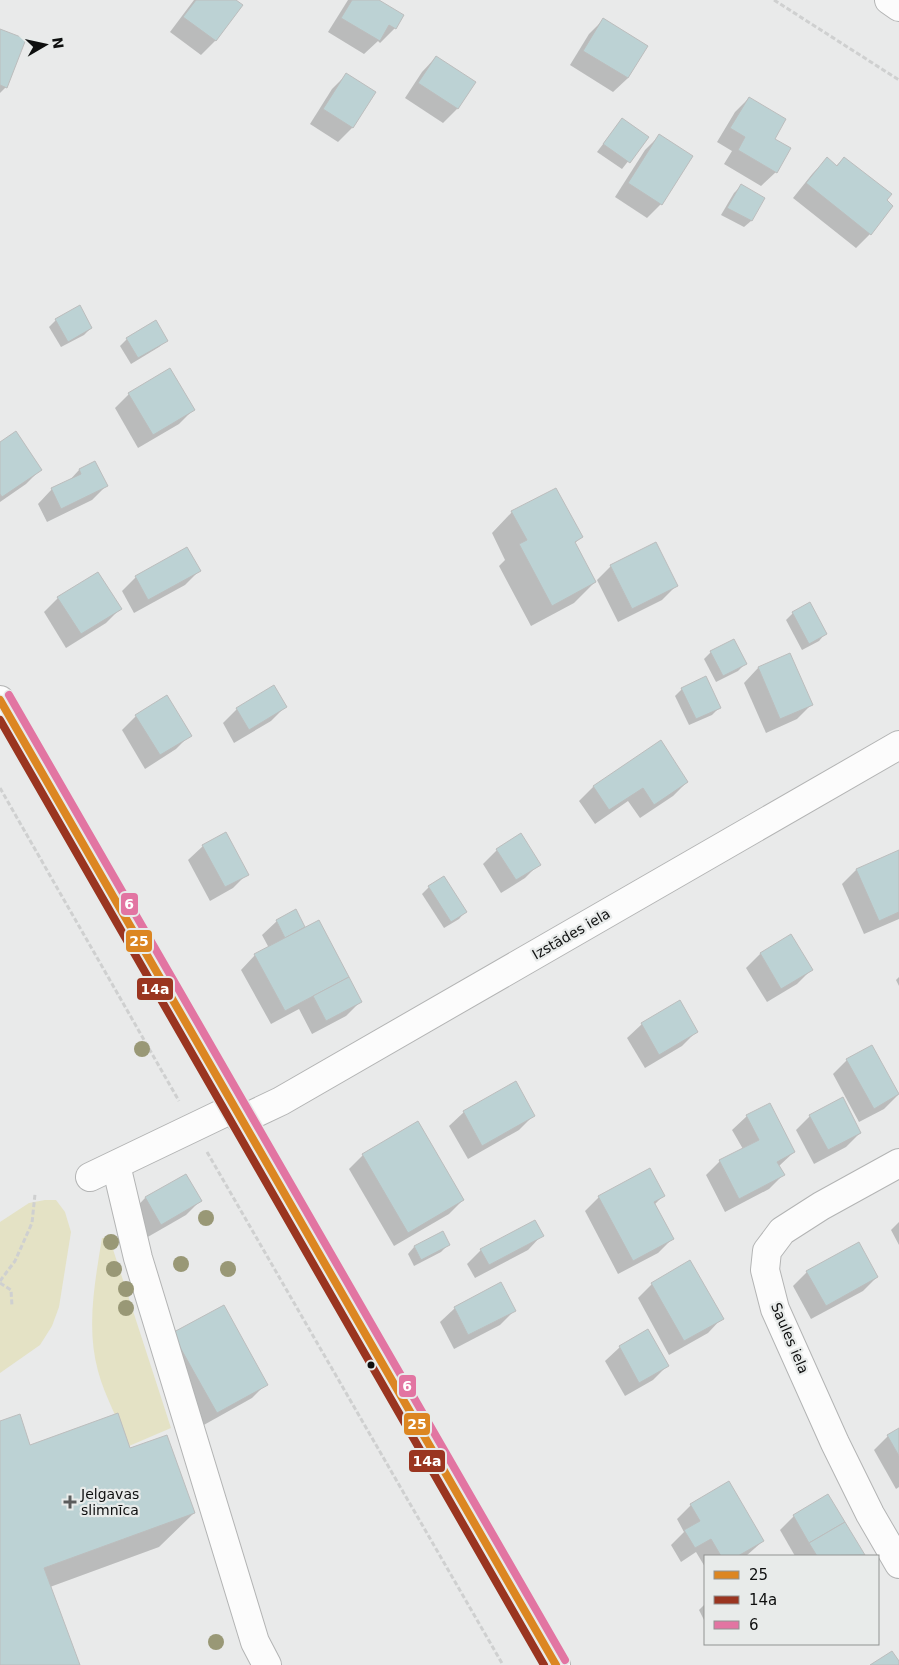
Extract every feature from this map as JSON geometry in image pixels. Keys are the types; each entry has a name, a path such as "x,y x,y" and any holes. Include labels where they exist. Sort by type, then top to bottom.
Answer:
{"street":[{"path":"889,0 899,7"},
{"path":"0,700 556,1665"},
{"name":"Izstādes iela","path":"90,1177 194,1128 281,1101 899,745"},
{"name":"Saules iela","path":"897,1554 870,1514 835,1443 776,1309 765,1270 767,1251 782,1232 821,1206 899,1163"},
{"path":"116,1165 141,1267 255,1642 267,1665"}],"path":[{"path":"774,0 899,80"},
{"path":"0,788 167,1078"},
{"path":"194,1128 502,1665"},
{"path":"12,1306 11,1290 0,1282 15,1261 32,1224 35,1194"}],"shaded area":[{"path":"56,1200 65,1212 71,1232 59,1307 52,1326 40,1345 0,1373 0,1222 29,1203"},
{"path":"109,1237 171,1428 129,1446 108,1400 94,1355 92,1321 94,1288 102,1238"}],"building":[{"path":"196,0 236,0 243,5 216,41 183,17"},
{"path":"352,0 379,0 404,15 396,29 389,25 380,41 341,18"},
{"path":"603,18 648,46 628,78 583,51"},
{"path":"0,29 26,39 7,88 0,85"},
{"path":"436,56 476,82 458,109 418,83"},
{"path":"346,73 376,92 353,128 323,109"},
{"path":"749,97 786,119 775,139 791,148 777,173 738,150 745,137 730,128"},
{"path":"622,118 649,137 630,163 603,144"},
{"path":"659,134 693,156 662,205 628,183"},
{"path":"827,157 837,166 844,157 892,194 887,200 893,206 871,235 806,183"},
{"path":"741,184 765,198 752,221 727,208"},
{"path":"80,305 92,328 68,342 55,319"},
{"path":"156,320 168,341 138,358 126,338"},
{"path":"170,368 195,410 153,435 128,393"},
{"path":"16,431 42,470 2,497 0,494 0,442"},
{"path":"95,461 108,486 61,509 51,488 81,474 79,469"},
{"path":"556,488 583,537 575,542 596,582 552,606 519,544 527,540 511,511"},
{"path":"656,542 678,586 632,609 610,565"},
{"path":"187,547 201,571 148,600 135,576"},
{"path":"98,572 122,609 81,634 57,597"},
{"path":"810,602 827,634 809,644 792,612"},
{"path":"734,639 747,664 723,676 710,651"},
{"path":"790,653 813,705 780,719 758,667"},
{"path":"706,676 721,708 696,719 681,688"},
{"path":"274,685 287,707 249,730 236,708"},
{"path":"167,695 192,736 160,755 135,715"},
{"path":"661,740 688,782 654,805 643,788 609,810 593,786"},
{"path":"226,832 249,875 225,887 202,845"},
{"path":"521,833 541,865 516,880 496,849"},
{"path":"899,850 899,912 879,921 856,869"},
{"path":"444,876 467,912 451,922 428,886"},
{"path":"296,909 305,927 285,938 276,920"},
{"path":"319,920 349,977 285,1011 254,954"},
{"path":"791,934 813,970 781,989 760,953"},
{"path":"349,977 362,1002 326,1021 313,996"},
{"path":"680,1000 698,1032 659,1055 641,1023"},
{"path":"872,1045 899,1094 874,1109 846,1059"},
{"path":"516,1081 535,1116 482,1146 463,1111"},
{"path":"843,1097 861,1133 828,1150 809,1115"},
{"path":"770,1103 795,1152 777,1162 785,1175 739,1199 719,1160 759,1140 746,1115"},
{"path":"418,1121 464,1200 408,1233 362,1154"},
{"path":"650,1168 665,1196 654,1202 674,1239 633,1261 598,1196"},
{"path":"186,1174 202,1201 161,1225 145,1197"},
{"path":"535,1220 544,1236 489,1265 480,1249"},
{"path":"443,1231 450,1245 421,1260 414,1246"},
{"path":"859,1242 878,1277 826,1306 806,1271"},
{"path":"690,1260 724,1319 684,1341 651,1283"},
{"path":"501,1282 516,1311 468,1335 454,1307"},
{"path":"224,1305 268,1385 217,1413 172,1333"},
{"path":"648,1329 669,1366 639,1383 619,1346"},
{"path":"118,1413 130,1448 167,1435 195,1513 44,1568 80,1665 0,1665 0,1421 20,1414 30,1445"},
{"path":"899,1428 899,1456 887,1435"},
{"path":"729,1481 764,1541 740,1555 720,1555 711,1539 695,1548 684,1530 700,1521 690,1504"},
{"path":"828,1494 845,1522 809,1543 793,1515"},
{"path":"845,1522 865,1555 816,1555 809,1543"},
{"path":"892,1651 899,1661 899,1665 870,1665"}],"transit line":[{"name":"6","path":"9,695 565,1660"},
{"name":"25","path":"0,700 556,1665"},
{"name":"14a","path":"0,720 544,1665"}],"place":[{"name":"Jelgavas slimnīca","path":"70,1502"}]}
